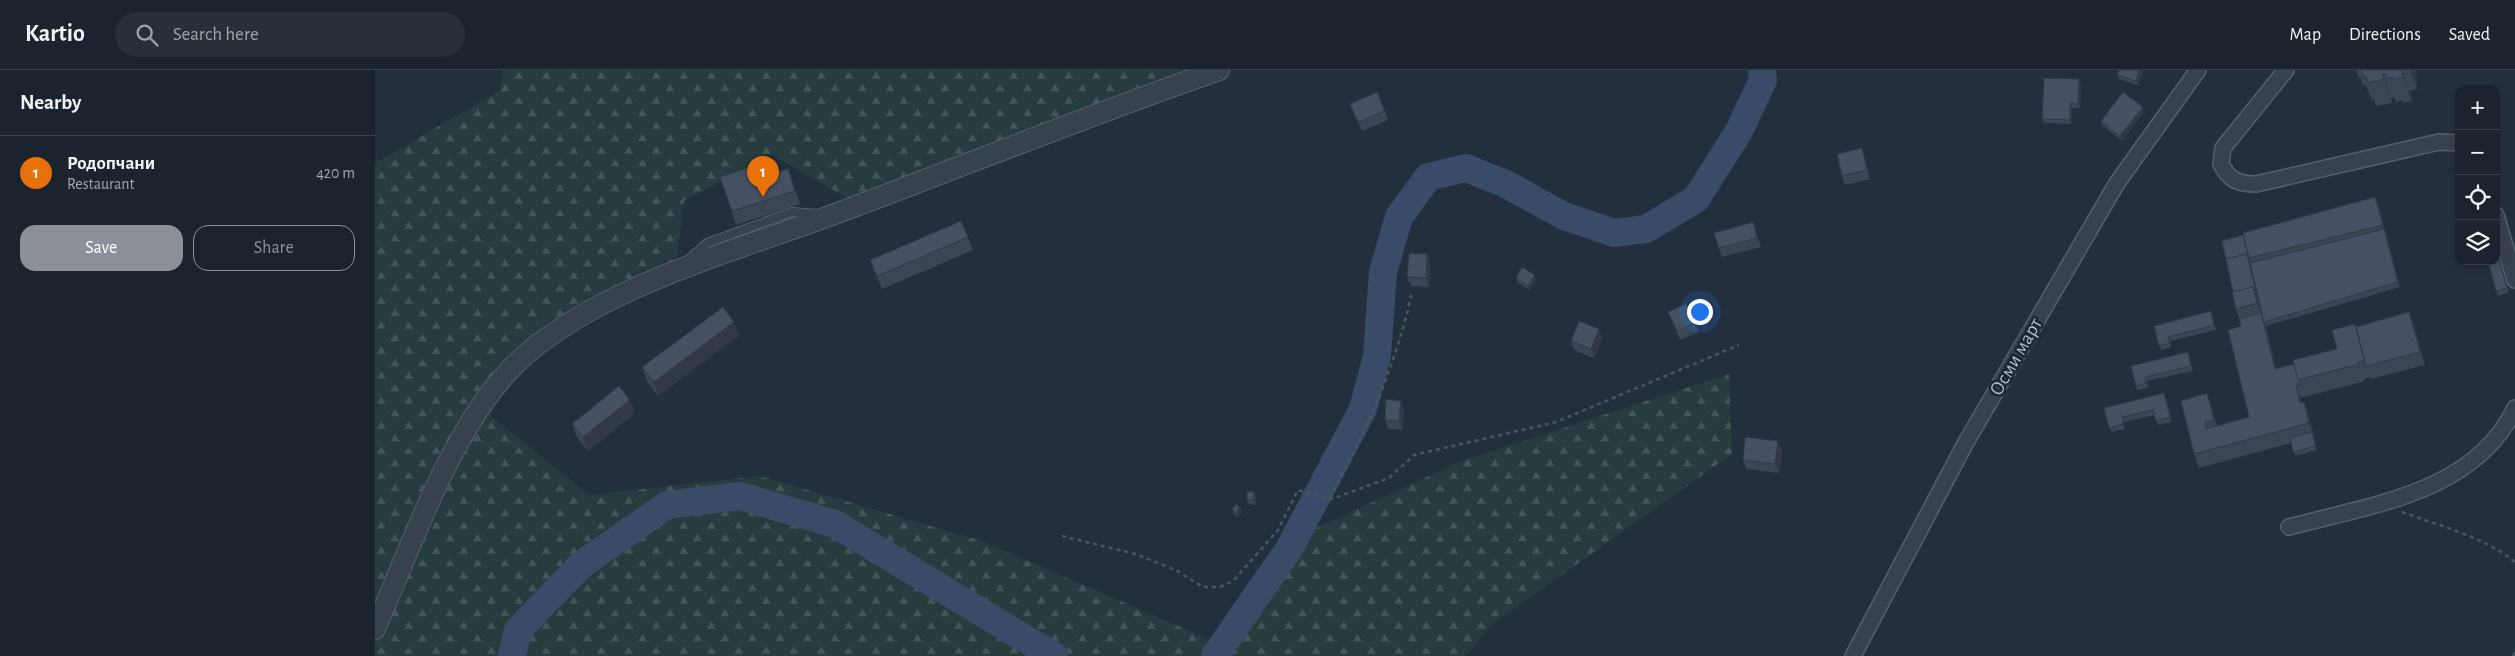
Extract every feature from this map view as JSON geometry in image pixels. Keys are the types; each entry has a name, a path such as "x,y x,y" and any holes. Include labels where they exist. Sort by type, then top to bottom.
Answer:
{"street":[{"path":"375,629 444,471 471,421 504,376 547,336 584,313 675,272 1219,70"},
{"name":"Осми март","path":"1853,656 1965,444 2117,183 2198,70"},
{"path":"2286,70 2223,148 2221,164 2231,180 2243,184 2255,184 2439,142 2455,143"},
{"path":"2497,220 2515,280"},
{"path":"2289,527 2377,503 2437,484 2457,473 2495,440 2515,408"}],"path":[{"path":"1329,500 1355,452 1380,396 1403,335 1413,292"},
{"path":"1062,536 1135,554 1176,570 1203,587 1220,587 1233,581 1278,530 1298,490 1329,500 1389,478 1414,455 1556,422 1739,346"},
{"path":"2377,503 2462,534 2507,556 2515,562"},
{"path":"2513,656 2515,652"}],"green space":[{"path":"503,70 1220,70 859,205 772,155 684,201 675,272 545,323 481,408 589,495 760,476 982,541 1222,645 1310,531 1459,462 1729,374 1732,454 1494,623 1465,656 375,656 375,163 501,90"}],"building":[{"path":"2119,70 2139,70 2136,81 2117,75"},
{"path":"2361,70 2401,70 2403,77 2394,80 2393,77 2387,78 2386,74 2383,74 2384,79 2368,83 2366,76 2363,76"},
{"path":"2044,78 2079,79 2078,104 2070,103 2070,120 2042,119"},
{"path":"1377,92 1385,111 1358,122 1350,104"},
{"path":"2123,92 2143,107 2120,136 2101,121"},
{"path":"1862,148 1867,170 1842,176 1837,154"},
{"path":"763,163 767,176 788,169 795,191 732,211 720,177"},
{"path":"2375,197 2383,225 2249,258 2243,233"},
{"path":"961,221 968,237 877,276 870,260"},
{"path":"1753,222 1757,238 1719,248 1714,233"},
{"path":"2384,229 2398,282 2264,322 2250,263"},
{"path":"2243,235 2249,258 2247,254 2226,259 2222,241"},
{"path":"1409,253 1427,254 1426,278 1407,277"},
{"path":"2247,254 2257,297 2253,287 2233,292 2226,259"},
{"path":"2500,264 2507,288 2496,291 2489,265"},
{"path":"1522,267 1535,275 1528,286 1516,278"},
{"path":"2253,287 2257,303 2236,309 2232,292"},
{"path":"1686,304 1695,323 1677,331 1668,312"},
{"path":"723,307 734,322 654,382 642,367"},
{"path":"2211,311 2214,325 2168,337 2170,343 2159,346 2154,326"},
{"path":"2409,312 2420,352 2366,366 2356,327"},
{"path":"2261,313 2275,369 2294,364 2300,384 2296,384 2300,403 2304,402 2309,423 2194,454 2181,401 2207,393 2214,420 2205,422 2206,429 2249,417 2228,330 2241,326 2239,319"},
{"path":"1579,321 1599,329 1591,349 1571,341"},
{"path":"2355,324 2364,360 2358,362 2359,364 2298,380 2293,360 2337,349 2332,330"},
{"path":"2188,352 2191,366 2145,377 2146,383 2136,386 2131,366"},
{"path":"619,386 630,400 583,437 572,424"},
{"path":"2164,393 2170,417 2156,421 2153,410 2122,417 2123,424 2109,428 2104,408"},
{"path":"1386,399 1401,401 1399,421 1385,420"},
{"path":"2312,432 2315,446 2293,452 2290,438"},
{"path":"1745,437 1778,441 1775,464 1743,460"},
{"path":"1247,492 1254,492 1254,500 1247,500"},
{"path":"1236,504 1240,507 1236,513 1232,509"}],"waterway":[{"path":"1215,656 1289,549 1363,409 1377,356 1383,272 1399,217 1428,177 1466,168 1506,184 1564,216 1614,233 1646,229 1696,199 1739,131 1763,80 1762,70"},
{"path":"512,656 518,630 581,565 667,505 740,496 835,524 1054,656"}],"place":[{"name":"Родопчани","path":"763,197"}]}
